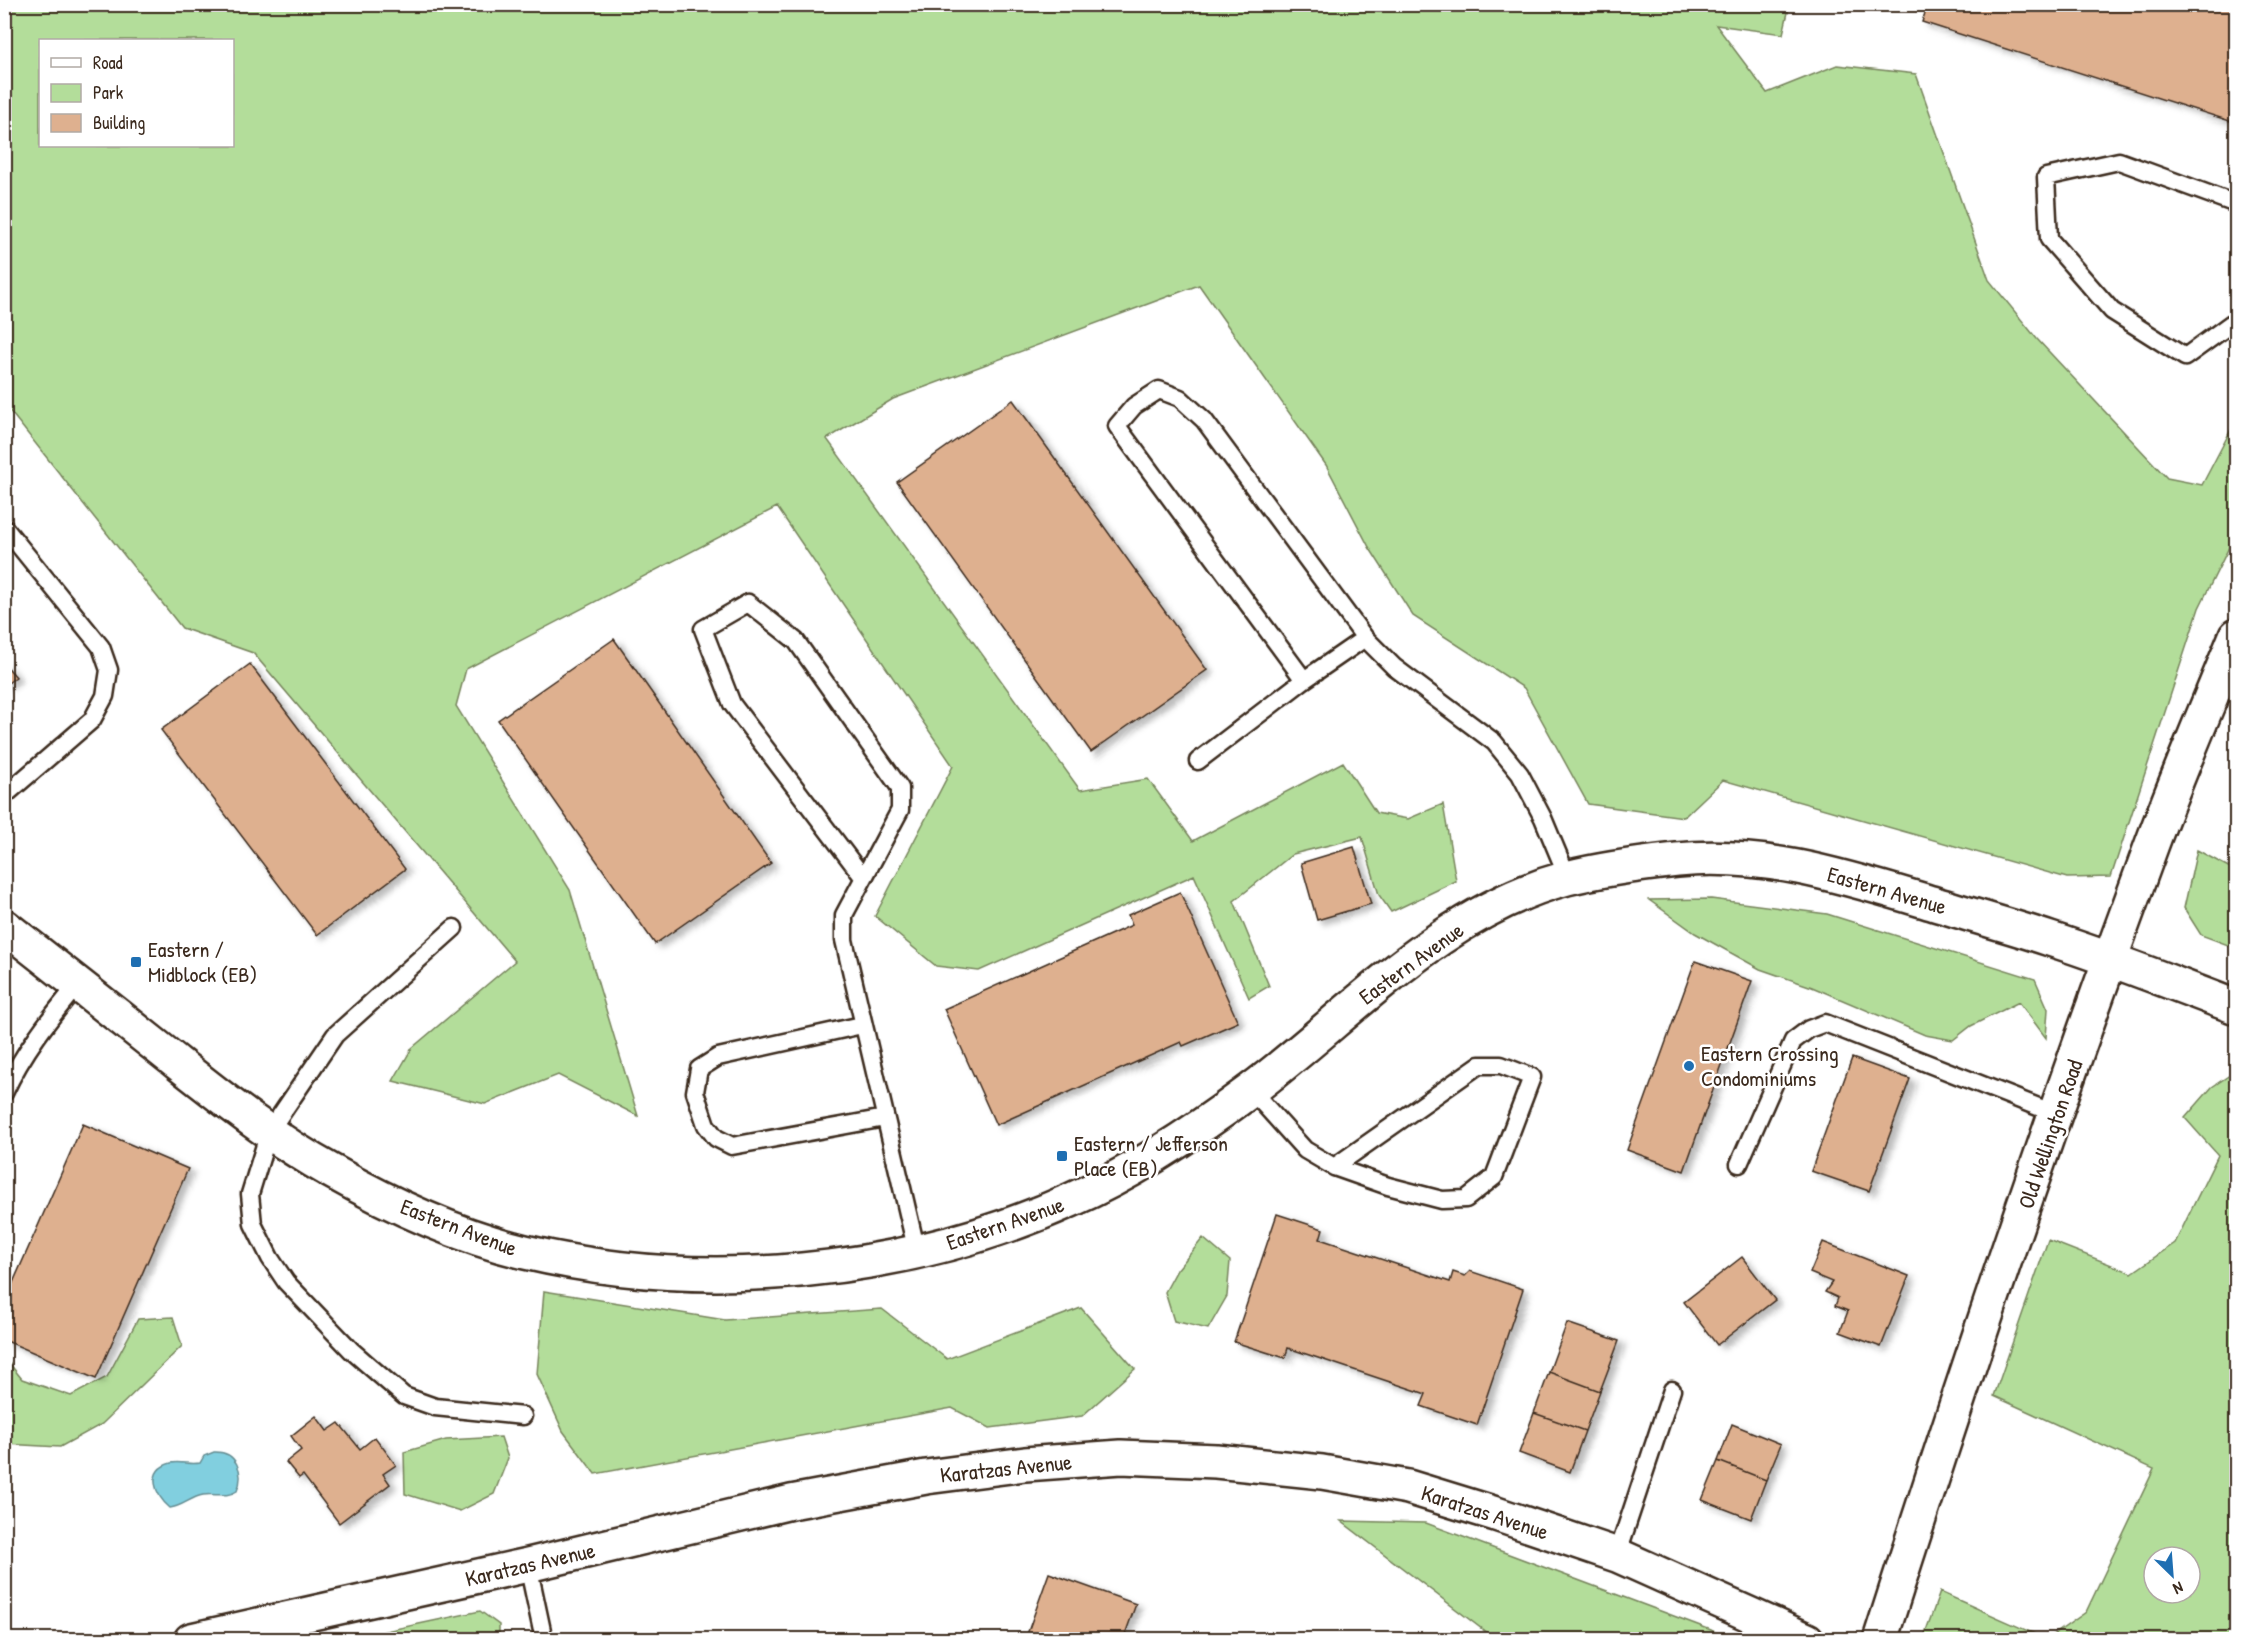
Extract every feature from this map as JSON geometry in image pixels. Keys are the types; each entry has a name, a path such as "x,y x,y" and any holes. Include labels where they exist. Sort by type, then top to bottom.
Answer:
{"street":[{"name":"Old Wellington Road","path":"1880,1640 1923,1503 2152,842 2233,654"},
{"name":"Eastern Avenue","path":"4,926 269,1132 331,1172 450,1228 526,1253 656,1272 722,1274 856,1264 917,1252 1018,1222 1072,1200 1137,1166 1181,1139 1251,1090 1388,975 1437,940 1481,914 1527,892 1568,878 1682,859 1727,858 1774,861 1830,873 2051,939 2236,1007"},
{"name":"Karatzas Avenue","path":"191,1640 528,1565 791,1502 926,1477 1025,1464 1121,1457 1216,1461 1322,1472 1408,1488 1496,1514 1617,1555 1807,1640"}],"lane":[{"path":"2236,204 2119,161 2046,177 2049,240 2112,311 2185,357 2236,320"},
{"path":"1304,680 1117,426 1134,406 1159,390 1180,398 1204,420 1365,638 1394,667 1494,742 1521,774 1544,818 1568,878"},
{"path":"4,526 101,647 109,670 105,696 92,720 4,796"},
{"path":"863,877 732,704 703,629 747,603 796,641 900,788 900,810 844,915 844,940 862,1025 917,1252"},
{"path":"1197,761 1304,680 1365,638"},
{"path":"454,928 335,1035 269,1132 250,1194 253,1224 270,1258 286,1282 351,1350 405,1396 435,1407 523,1416"},
{"path":"4,1093 40,1029 78,984"},
{"path":"1738,1164 1793,1041 1809,1029 1825,1023 2056,1114"},
{"path":"862,1025 718,1057 699,1069 695,1092 706,1125 716,1138 732,1146 885,1118"},
{"path":"1251,1090 1305,1150 1334,1167 1388,1186 1442,1200 1466,1199 1494,1177 1532,1077 1501,1065 1479,1065 1334,1167"},
{"path":"1617,1555 1672,1390"},
{"path":"528,1565 544,1640"}],"green space":[{"path":"5,4 1808,5 1789,8 1783,34 1716,25 1767,93 1837,65 1916,74 1989,280 2037,339 2167,478 2202,485 2236,420 2236,533 2199,608 2111,877 2067,878 1723,780 1684,817 1588,804 1524,688 1413,616 1369,547 1326,465 1199,285 893,399 827,439 1080,790 1148,779 1193,841 1343,762 1376,813 1408,819 1443,804 1456,881 1391,912 1379,895 1362,837 1293,854 1234,901 1269,986 1249,998 1194,875 979,971 936,966 875,916 953,766 777,507 466,669 456,706 570,890 638,1116 558,1075 485,1104 393,1081 412,1048 515,961 253,653 182,628 5,405"},
{"path":"2197,850 2236,871 2236,948 2201,935 2184,908"},
{"path":"1711,899 1827,914 2035,979 2048,1009 2046,1038 2019,1002 1971,1026 1953,1040 1925,1035 1812,987 1760,969 1695,933 1649,900"},
{"path":"2236,1071 2236,1639 2048,1639 2086,1612 2154,1469 1994,1396 2048,1240 2132,1273 2175,1243 2218,1155 2185,1118 2212,1087"},
{"path":"1203,1238 1230,1261 1227,1296 1208,1329 1174,1321 1165,1292 1177,1270"},
{"path":"544,1291 725,1320 882,1309 947,1359 1081,1308 1135,1369 1082,1416 990,1428 952,1408 595,1474 563,1431 537,1374"},
{"path":"173,1317 182,1346 102,1424 60,1447 5,1444 5,1358 22,1379 71,1396 107,1377 138,1319"},
{"path":"501,1437 508,1458 494,1494 460,1511 405,1494 404,1452 446,1440"},
{"path":"1341,1521 1426,1523 1711,1630 1728,1639 1495,1639"},
{"path":"1940,1592 2046,1639 1923,1639"},
{"path":"480,1611 499,1625 499,1639 348,1639"}],"water":[{"path":"214,1452 228,1455 237,1464 240,1477 237,1491 229,1494 199,1496 170,1508 160,1497 155,1484 158,1471 171,1463 200,1463 204,1456"}],"building":[{"path":"1928,4 2236,4 2236,123 1922,22"},
{"path":"1013,400 1207,670 1091,752 897,482"},
{"path":"614,639 771,863 655,944 498,720"},
{"path":"4,663 16,677 4,686"},
{"path":"250,664 405,869 317,935 161,730"},
{"path":"1354,847 1371,904 1317,920 1301,863"},
{"path":"1180,892 1238,1022 1183,1046 1181,1042 996,1125 944,1009 1132,925 1128,915"},
{"name":"Eastern Crossing Condominiums","path":"1695,961 1752,981 1684,1171 1627,1150"},
{"path":"1852,1058 1910,1079 1869,1191 1811,1171"},
{"path":"83,1124 188,1169 96,1379 4,1340 4,1303"},
{"path":"1277,1214 1323,1229 1320,1239 1450,1282 1453,1272 1465,1276 1470,1271 1523,1289 1477,1425 1421,1406 1426,1394 1288,1348 1285,1358 1234,1342"},
{"path":"1823,1242 1909,1276 1881,1347 1840,1332 1848,1311 1835,1306 1838,1298 1825,1292 1832,1282 1810,1273"},
{"path":"1742,1257 1775,1300 1717,1345 1684,1302"},
{"path":"1567,1323 1619,1341 1600,1391 1549,1372"},
{"path":"1549,1372 1600,1391 1585,1431 1534,1413"},
{"path":"1534,1413 1585,1431 1570,1472 1519,1453"},
{"path":"316,1416 327,1431 339,1423 360,1449 375,1437 396,1465 383,1474 390,1484 339,1523 303,1475 299,1478 286,1462 301,1450 291,1436"},
{"path":"1732,1424 1781,1444 1766,1480 1718,1461"},
{"path":"1718,1461 1766,1480 1751,1519 1702,1500"},
{"path":"1049,1573 1136,1604 1123,1640 1070,1640 1056,1634 1054,1640 1025,1640"}],"place":[{"name":"Eastern / Midblock (EB)","path":"136,962"},
{"name":"Eastern Crossing Condominiums","path":"1689,1066"},
{"name":"Eastern / Jefferson Place (EB)","path":"1062,1156"}]}
